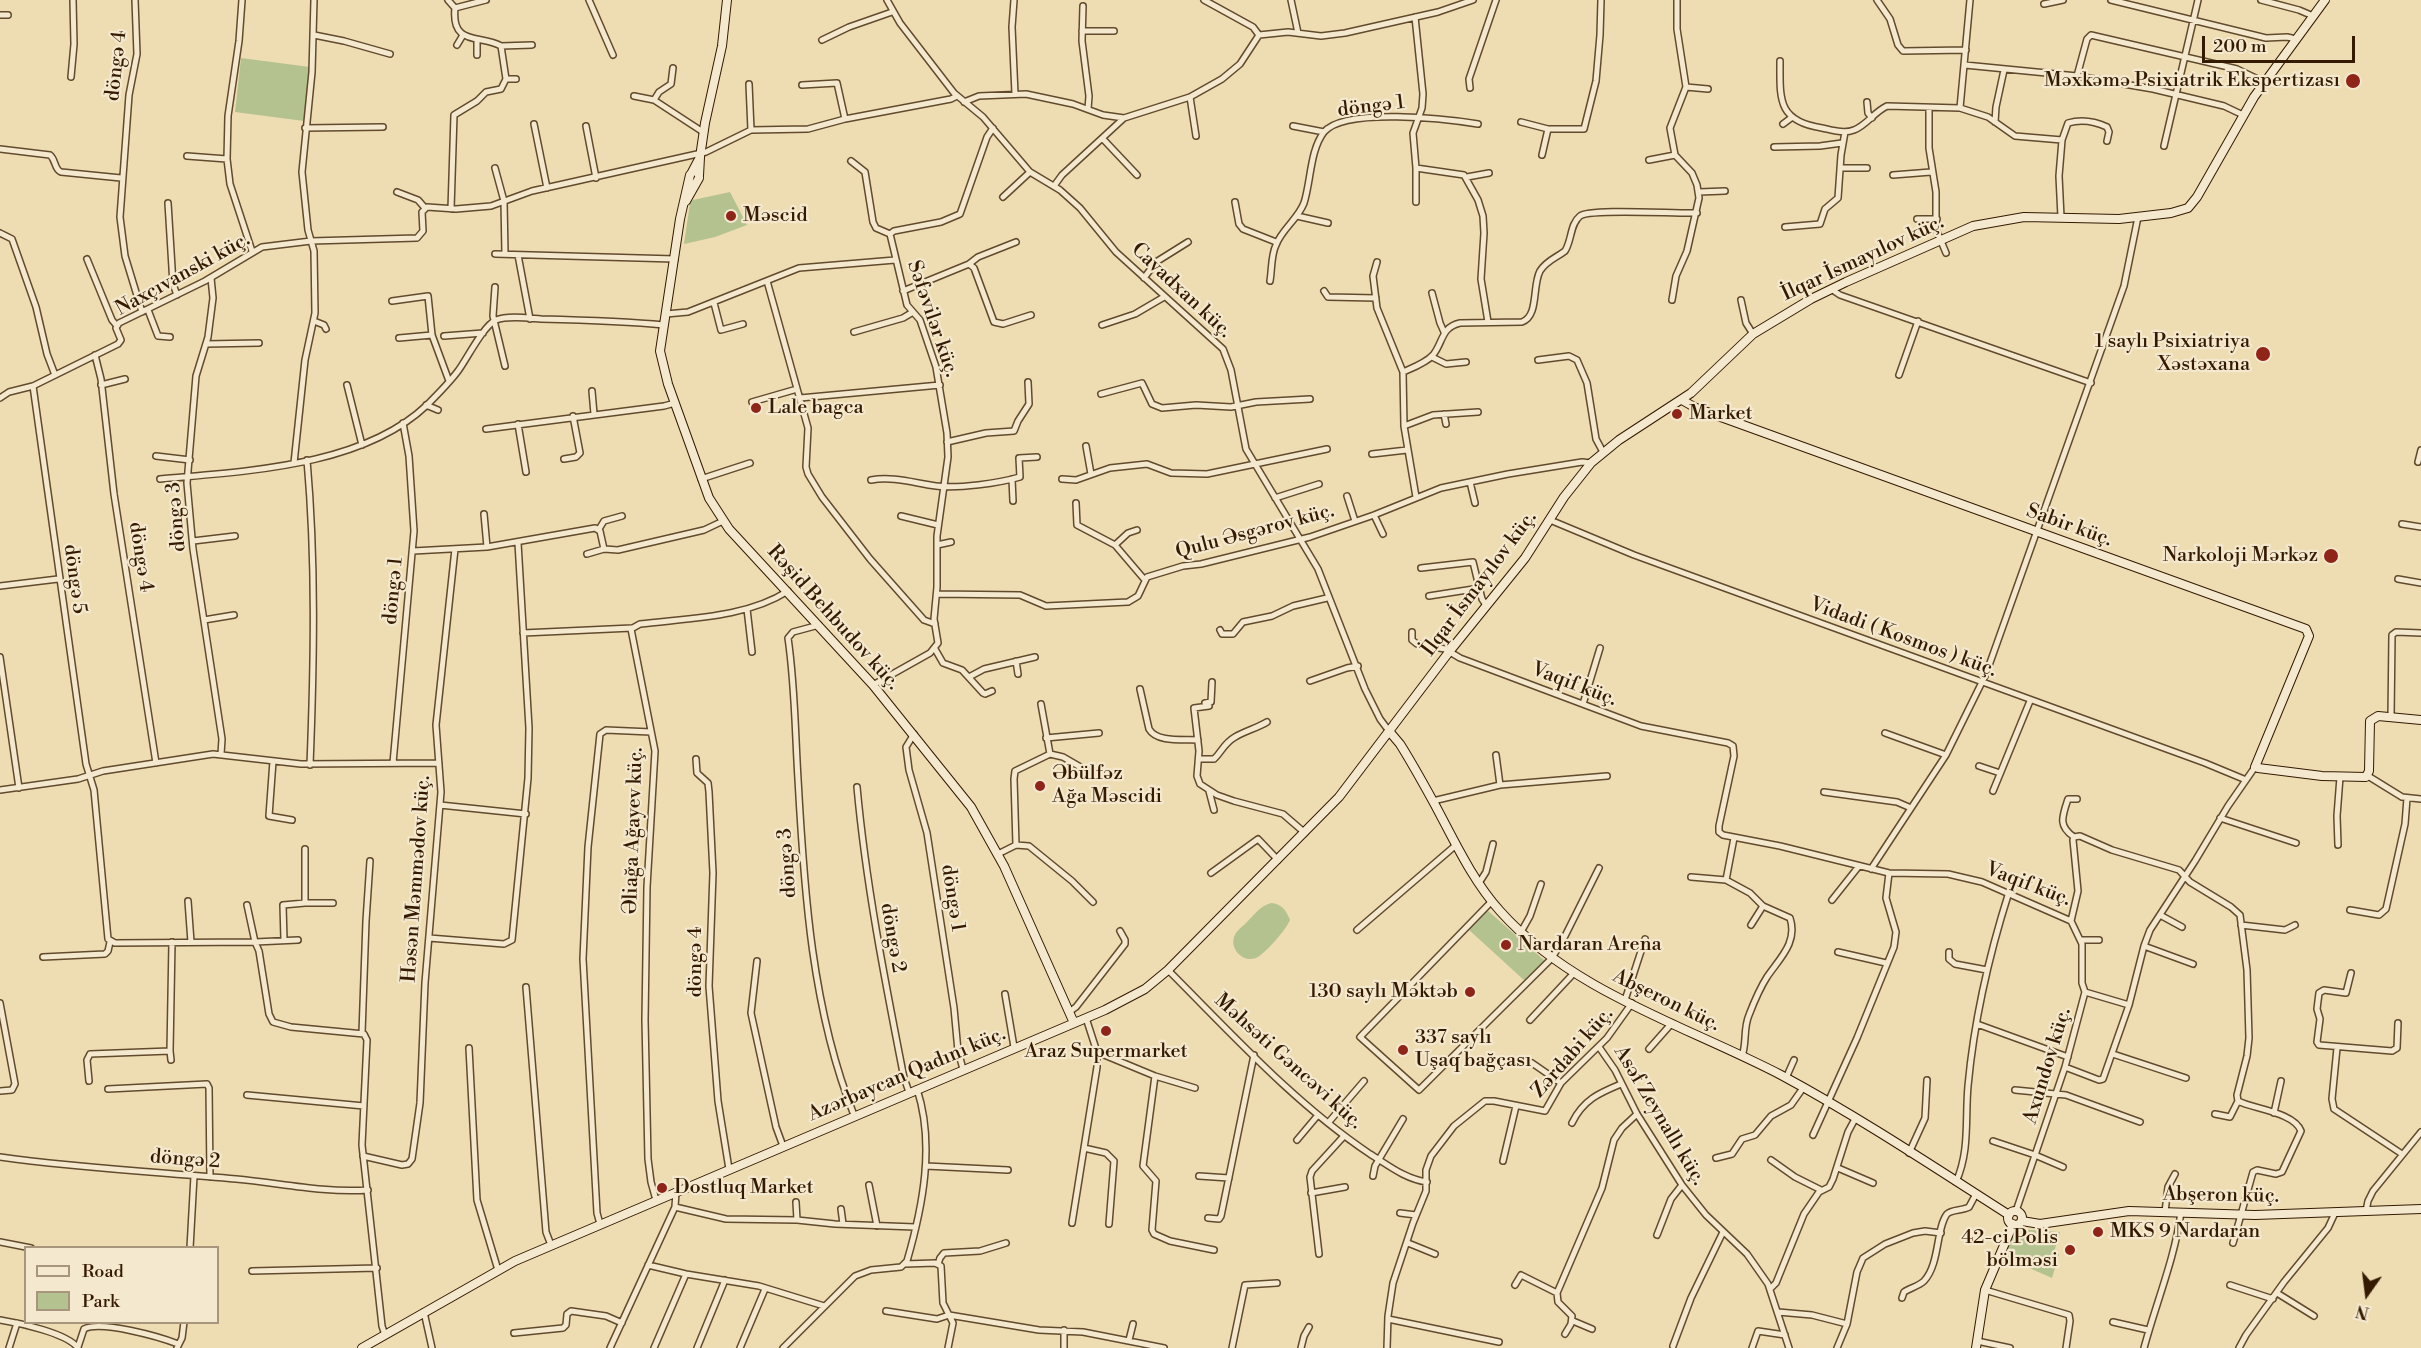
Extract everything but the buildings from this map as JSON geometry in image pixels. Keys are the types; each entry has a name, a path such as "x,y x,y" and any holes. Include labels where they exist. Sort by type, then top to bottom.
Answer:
{"main road":[{"path":"701,155 703,132 722,46 727,0"},
{"name":"İlqar İsmayılov küç.","path":"1389,730 1525,558 1564,497 1591,463 1603,452 1701,385 1753,334 1831,289 1981,224 2024,218 2138,218 2188,208 2197,197 2264,82 2325,0"},
{"name":"Rəşid Behbudov küç.","path":"701,155 682,208 661,358 701,479 712,505 723,521 873,685 970,807 998,854 1074,1023"},
{"name":"Sabir küç.","path":"1682,400 1696,408 2306,629 2308,636 2255,767"},
{"path":"2255,767 2264,770 2363,778 2368,776 2369,724 2375,717 2421,720"},
{"name":"Azərbaycan Qadını küç.","path":"362,1348 498,1270 551,1245 1132,997 1168,970 1305,833 1344,791 1389,730"},
{"name":"Abşeron küç.","path":"1389,730 1400,744 1479,883 1492,901 1521,932 1552,958 1574,973 1628,1001 1786,1078 1976,1194 2013,1213"},
{"name":"Abşeron küç.","path":"2022,1221 2040,1224 2123,1211 2240,1214 2421,1209"},
{"path":"2013,1213 2022,1215 2022,1221 2019,1224 2013,1224 2008,1220 2013,1213"},
{"path":"1977,1345 1985,1290 2013,1224"}],"street":[{"path":"71,77 74,44 73,0"},
{"name":"döngə 4","path":"135,0 137,54 129,95 121,178 120,224 124,249 145,311 158,336 170,337"},
{"path":"242,0 239,41 228,116 227,159 230,184 252,251"},
{"path":"294,463 305,360 314,321 314,251 308,230 302,172 312,72 314,0"},
{"path":"448,0 455,8 458,26 463,35 501,46 532,45"},
{"path":"455,8 464,2 486,0"},
{"path":"589,0 613,55"},
{"name":"Cavadxan küç.","path":"887,0 892,12 957,96 993,128 1030,171 1054,186 1085,212 1108,243 1164,297 1213,338 1223,350 1231,370 1243,442 1318,569 1369,697 1382,722 1389,730"},
{"path":"1014,0 1012,27 1015,94"},
{"path":"1204,0 1253,27 1258,35"},
{"path":"1291,0 1298,33"},
{"path":"1258,35 1298,33 1321,36 1345,33 1415,17 1473,0"},
{"path":"1470,87 1468,79 1496,0"},
{"path":"1521,122 1548,129 1581,130 1586,126 1596,81 1601,0"},
{"path":"1672,300 1676,276 1687,250 1697,213 1699,192 1692,172 1675,155 1670,128 1686,87 1677,29 1677,0"},
{"path":"1877,0 1890,19 1898,45 1903,51 1966,50"},
{"path":"1960,108 1970,0"},
{"path":"2044,4 2063,0"},
{"path":"2111,0 2266,38 2296,39"},
{"path":"2164,146 2198,0"},
{"path":"2261,0 2313,16"},
{"path":"1083,6 1082,31 1089,96 1088,109"},
{"path":"822,40 849,27 892,12"},
{"path":"0,15 8,15"},
{"path":"1415,17 1423,86 1422,108 1414,125 1413,140 1416,202"},
{"path":"1082,31 1114,31"},
{"path":"314,35 390,54"},
{"path":"457,45 463,35"},
{"path":"964,102 979,96 1015,94 1073,104 1102,115 1124,118 1190,97 1211,86 1240,64 1258,35"},
{"path":"2077,76 2087,39 2091,35 2237,69 2264,82"},
{"path":"477,40 477,55"},
{"path":"451,209 454,115 477,101 486,92 501,89 506,79 501,46"},
{"path":"1780,61 1782,104 1791,118 1812,127 1845,132 1863,126 1887,106 1960,108 1979,113 2015,136 2062,140"},
{"path":"1965,65 2077,76 2177,94 2224,106 2243,115"},
{"path":"654,100 659,92 671,84 673,68"},
{"path":"1995,122 2004,70"},
{"path":"506,79 516,79"},
{"path":"802,85 837,83 845,119"},
{"path":"749,84 751,130"},
{"path":"1686,87 1708,89"},
{"path":"634,96 654,100 703,132"},
{"path":"397,192 418,200 425,208 491,207 547,188 678,158 701,155 751,130 799,130 957,96"},
{"path":"1190,97 1196,136"},
{"path":"1867,102 1868,112 1872,118"},
{"path":"1929,108 1931,172 1936,192 1940,242 1946,253"},
{"name":"döngə 1","path":"1276,242 1297,216 1304,202 1317,146 1324,132 1333,125 1358,120 1418,117 1478,124"},
{"path":"1054,186 1062,175 1124,118"},
{"path":"1783,124 1791,118"},
{"path":"2061,217 2059,176 2062,140 2068,123 2093,121 2107,127 2107,141"},
{"path":"534,124 547,188"},
{"path":"586,126 596,178"},
{"path":"1293,126 1324,132"},
{"path":"305,128 383,127"},
{"path":"851,161 865,172 876,228 890,234 894,231 941,222 960,214 987,137 993,128"},
{"path":"1542,155 1548,129"},
{"path":"1785,227 1820,224 1825,209 1839,198 1842,143 1845,132"},
{"path":"1103,139 1137,176"},
{"path":"1774,147 1842,143"},
{"path":"0,149 50,155 61,172 121,178"},
{"path":"1649,160 1675,155"},
{"path":"187,156 227,159"},
{"path":"678,158 689,162 695,176"},
{"path":"495,168 504,201 505,254"},
{"path":"1416,168 1461,174 1467,177 1489,173"},
{"path":"1840,168 1868,168"},
{"path":"1003,197 1030,171"},
{"path":"1893,175 1931,172"},
{"path":"1467,177 1481,208 1484,226 1481,279 1488,322"},
{"path":"1699,192 1725,191"},
{"path":"1235,202 1239,224 1243,229 1276,242 1270,281"},
{"path":"168,203 173,284 177,295"},
{"name":"Naxçıvanski küç.","path":"0,398 9,392 33,386 119,343 121,340 117,326 211,278 252,251 271,245 311,241 417,238 422,234 421,214 425,208"},
{"path":"1403,372 1432,357 1444,332 1455,324 1522,322 1530,318 1534,287 1539,273 1549,261 1565,251 1576,220 1582,214 1628,211 1663,214 1697,213"},
{"path":"1297,216 1328,223"},
{"path":"1871,869 1946,755 1982,684 2124,286 2138,218"},
{"path":"1917,219 1937,219"},
{"path":"0,233 12,239 36,308 47,354 55,375"},
{"name":"Səfəvilər küç.","path":"890,234 907,305 923,326 940,385 947,442 945,486 938,525 935,624 938,639 935,649"},
{"path":"903,291 1016,242"},
{"path":"1144,278 1156,262 1188,242"},
{"path":"495,254 675,259"},
{"path":"518,255 530,319"},
{"path":"87,259 112,320 117,326"},
{"path":"666,314 679,315 789,272 812,266 857,265 895,260"},
{"path":"1377,262 1373,276 1378,313 1403,372 1404,426 1416,497"},
{"path":"969,264 974,268 994,322 1003,324 1031,315"},
{"name":"döngə 3","path":"211,278 213,298 206,344 196,376 187,476 193,541 222,739 221,754"},
{"path":"767,281 808,428 806,459 808,474 822,497 870,559 924,620 935,624"},
{"path":"495,287 494,321 505,366"},
{"path":"1831,289 1836,293 2091,383"},
{"path":"1324,291 1328,297 1376,298"},
{"path":"1432,293 1444,332"},
{"path":"392,301 428,296 432,335 449,381"},
{"path":"1102,325 1135,314 1164,297"},
{"path":"1741,300 1746,323 1753,334"},
{"path":"714,303 722,330 743,324"},
{"path":"854,332 903,318 913,312"},
{"path":"160,479 294,463 362,445 403,423 426,405 449,381 494,321 530,319 616,321 664,325"},
{"path":"314,321 324,325 326,329"},
{"path":"1899,375 1918,321"},
{"path":"444,336 483,333"},
{"path":"399,338 432,335"},
{"path":"206,344 260,343"},
{"name":"döngə 4","path":"95,355 156,763"},
{"path":"1538,360 1569,356 1577,360 1587,383 1596,439 1603,452"},
{"path":"1432,357 1446,364 1466,362"},
{"path":"101,385 125,379"},
{"path":"947,442 986,433 1014,431 1029,404 1028,382"},
{"path":"1101,394 1142,383 1152,404 1157,408 1196,405 1237,406 1256,402 1310,399"},
{"path":"348,385 362,445"},
{"path":"800,398 940,385"},
{"name":"döngə 5","path":"33,386 58,579 86,764 94,790 107,935 110,942"},
{"path":"752,402 797,389"},
{"path":"592,391 594,414"},
{"path":"486,429 675,403"},
{"path":"426,405 438,410"},
{"path":"1404,426 1433,415 1478,412"},
{"path":"1444,414 1446,424"},
{"path":"564,459 576,457 580,453 573,416"},
{"name":"döngə 1","path":"393,763 413,551 414,516 409,456 403,423"},
{"path":"518,424 526,472"},
{"path":"1086,446 1092,474"},
{"path":"1062,479 1076,480 1110,468 1146,464 1171,473 1207,474 1327,449"},
{"path":"1372,454 1407,450"},
{"path":"2418,462 2421,450"},
{"path":"156,456 190,460"},
{"path":"871,480 890,478 945,486 1012,479 1020,477 1019,458 1037,457"},
{"path":"307,460 314,600 310,765"},
{"name":"Qulu Əsgərov küç.","path":"1144,579 1183,566 1201,564 1299,540 1374,515 1416,497 1470,482 1582,462 1591,463"},
{"path":"701,479 750,463"},
{"path":"1012,479 1013,501"},
{"path":"1470,482 1475,503"},
{"path":"1275,498 1319,484"},
{"path":"1347,496 1355,521"},
{"path":"937,594 1020,595 1046,606 1133,600 1138,596 1144,579 1115,545 1077,525 1076,503"},
{"path":"484,514 487,547"},
{"path":"1374,515 1383,534"},
{"path":"598,530 604,521 622,516"},
{"path":"901,516 938,525"},
{"name":"Vidadi ( Kosmos ) küç.","path":"1550,520 1634,555 1982,684 2205,763 2246,780"},
{"path":"587,554 604,549 618,550 647,544 704,530 723,521"},
{"path":"2402,524 2421,527"},
{"path":"413,551 487,547 591,529 598,530"},
{"path":"598,530 604,549"},
{"path":"1115,545 1128,533 1137,530"},
{"path":"193,541 235,536"},
{"path":"937,545 951,542"},
{"path":"429,938 504,944 512,940 526,814 529,728 518,543"},
{"name":"Həsən Məmmədov küç.","path":"363,1156 405,1165 412,1159 420,1102 429,938 440,805 436,725 455,549"},
{"path":"1421,568 1471,561 1474,563 1486,605"},
{"path":"0,586 58,579"},
{"path":"2398,579 2421,583"},
{"path":"1429,596 1480,588"},
{"path":"523,633 632,628 640,624 747,609 771,601 788,591"},
{"path":"1220,630 1222,634 1233,634 1243,622 1272,616 1293,606 1328,598"},
{"path":"747,609 752,652"},
{"path":"204,620 234,615"},
{"name":"döngə 3","path":"819,625 793,632 788,638 796,703 801,844 812,948 840,1073 854,1115"},
{"name":"Əliağa Ağayev küç.","path":"632,628 632,641 655,758 646,887 645,1020 648,1159 656,1200"},
{"name":"Vaqif küç.","path":"1412,632 1414,642 1439,647 1460,658 1641,726 1728,743 1733,746 1734,756 1718,830 1723,835 1797,849 1889,873 1948,874 1982,882 2010,892 2071,921 2078,891 2074,837 2062,826 2068,799 2077,800"},
{"path":"2391,717 2392,635 2396,632 2421,633"},
{"path":"1583,704 1600,648"},
{"path":"873,685 935,649 943,663 959,668 985,694 992,691"},
{"path":"0,657 19,788"},
{"path":"969,677 984,669 1035,657"},
{"path":"1016,661 1018,674"},
{"path":"1310,681 1358,666"},
{"path":"1194,708 1196,705 1211,702 1212,682"},
{"path":"1140,689 1152,734 1162,738 1198,740"},
{"path":"1993,791 2030,701"},
{"path":"1041,704 1050,754"},
{"path":"1194,708 1209,706"},
{"path":"1194,708 1198,740 1198,781 1209,790 1234,801 1282,814 1305,833"},
{"path":"1199,759 1215,759 1222,747 1235,737 1267,722"},
{"path":"600,1224 597,1213 584,958 588,848 600,734 606,730 651,732"},
{"path":"1046,738 1099,733"},
{"path":"1885,733 1946,755"},
{"name":"döngə 1","path":"914,734 907,742 909,770 927,833 954,1008 958,1051 963,1069"},
{"path":"0,790 90,776 103,771 221,754 310,765 439,763"},
{"path":"1016,844 1014,774 1018,769 1050,754 1063,757 1089,772"},
{"path":"1497,755 1500,785"},
{"name":"döngə 4","path":"696,759 697,774 708,783 709,792 713,873 709,986 718,1101 729,1169"},
{"path":"273,761 269,816 292,820"},
{"path":"1979,766 2000,773"},
{"path":"2065,1067 2102,1081 2129,1005 2144,946 2160,915 2220,818 2255,767"},
{"path":"1433,801 1500,785 1607,776"},
{"path":"2368,776 2407,798 2421,799"},
{"path":"2338,845 2337,816 2340,777"},
{"name":"döngə 2","path":"857,787 862,842 879,955 904,1078 913,1090 924,1129 926,1166 915,1227 905,1264"},
{"path":"1209,790 1214,810"},
{"path":"1824,792 1897,802 1911,808"},
{"path":"2350,910 2379,915 2386,909 2405,824 2407,798"},
{"path":"440,805 526,814"},
{"path":"2220,818 2296,843"},
{"path":"2074,837 2087,838 2112,850 2175,868 2190,882 2240,915 2248,981 2247,1056 2237,1095 2238,1101 2230,1117 2215,1114"},
{"path":"1726,880 1734,838"},
{"path":"1211,873 1258,839 1278,860"},
{"path":"998,854 1016,844 1022,843 1029,846 1072,881 1093,902"},
{"path":"1479,883 1486,872 1493,844"},
{"path":"1357,930 1456,845"},
{"path":"305,849 305,903"},
{"path":"370,861 362,1033 367,1040 363,1156 384,1335"},
{"path":"1832,900 1859,866"},
{"path":"1492,901 1362,1033 1361,1040 1419,1090 1552,958 1599,868"},
{"path":"1813,1135 1857,1038 1896,939 1886,898 1889,873"},
{"path":"1691,877 1726,880 1750,893 1763,906 1790,918 1792,933 1786,950 1767,978 1744,1028 1742,1056"},
{"path":"1521,932 1530,916 1541,884"},
{"path":"1956,1182 1965,1159 1968,1086 1987,970 2010,892"},
{"path":"188,901 191,942"},
{"path":"284,940 282,907 285,904 333,903"},
{"path":"247,905 259,951 269,1014 273,1022 291,1027 362,1033"},
{"path":"1751,925 1763,906"},
{"path":"2160,915 2182,927"},
{"path":"2071,921 2081,940 2082,983 2085,992"},
{"path":"2241,925 2284,930 2295,925"},
{"path":"1069,1012 1076,1007 1125,945 1120,931"},
{"path":"43,957 105,954 110,942 255,942 297,939"},
{"name":"Zərdabi küç.","path":"1388,1348 1388,1319 1393,1283 1426,1191 1426,1170 1431,1156 1462,1118 1485,1101 1545,1112 1561,1083 1599,1047 1624,1017 1645,939"},
{"path":"2081,940 2099,940"},
{"path":"171,1060 172,942"},
{"path":"2144,946 2193,964"},
{"path":"1838,952 1886,963"},
{"path":"1949,952 1949,959 1955,964 1987,970"},
{"path":"757,961 751,1013 776,1126 783,1146"},
{"name":"Məhsəti Gəncəvi küç.","path":"1168,970 1318,1115 1344,1136 1408,1177 1427,1182"},
{"path":"1530,1020 1574,973"},
{"path":"2351,973 2346,993 2324,990 2319,993 2317,1009 2320,1019 2317,1042 2322,1047 2395,1050 2398,1023"},
{"path":"526,987 546,1232 551,1245"},
{"name":"Axundov küç.","path":"2013,1213 2057,1093 2085,992 2129,1005"},
{"path":"1005,994 1014,1047"},
{"path":"0,1003 15,1084 12,1090 0,1091"},
{"path":"1072,1223 1097,1067 1097,1052 1086,1018"},
{"path":"1649,1049 1672,1023"},
{"path":"1977,1024 2068,1057"},
{"name":"Asəf Zeynallı küç.","path":"1599,1047 1615,1070 1637,1114 1682,1185 1706,1215 1747,1254 1771,1288 1790,1348"},
{"path":"469,1048 477,1200 498,1270"},
{"path":"2337,1048 2332,1099 2334,1109 2402,1154"},
{"path":"89,1081 87,1060 90,1054 170,1051"},
{"path":"1097,1052 1155,1076 1195,1088"},
{"path":"2113,1054 2186,1078"},
{"path":"1208,1218 1219,1219 1221,1216 1254,1055"},
{"path":"1786,1078 1794,1060"},
{"path":"1532,1063 1561,1083"},
{"path":"1155,1076 1143,1166 1156,1181 1152,1230 1154,1234 1170,1241 1214,1250"},
{"path":"1909,1153 1925,1118 1927,1080"},
{"path":"2274,1113 2280,1081"},
{"path":"1328,1123 1364,1082"},
{"path":"108,1089 207,1084 209,1088 210,1177"},
{"path":"1572,1123 1582,1105 1595,1095 1621,1084"},
{"path":"1716,1158 1732,1154 1742,1139 1755,1135 1772,1116 1791,1105 1803,1088"},
{"path":"2015,1090 2057,1093 2081,1099 2140,1122"},
{"path":"247,1095 364,1106"},
{"path":"2233,1243 2253,1172 2260,1170 2276,1174 2282,1172 2300,1135 2300,1126 2296,1123 2238,1101"},
{"path":"1503,1161 1516,1106"},
{"path":"1565,1334 1572,1321 1571,1313 1558,1302 1557,1293 1602,1188 1614,1140 1622,1128 1637,1114"},
{"path":"1297,1140 1318,1115"},
{"path":"1373,1176 1379,1159 1403,1119"},
{"path":"1771,1288 1776,1283 1803,1214 1821,1190 1831,1184 1848,1132 1855,1119"},
{"path":"2366,1211 2373,1191 2421,1132"},
{"path":"1319,1254 1310,1177 1344,1136"},
{"path":"1993,1141 2063,1167"},
{"path":"1084,1148 1106,1153 1114,1161 1108,1224"},
{"name":"döngə 2","path":"0,1157 266,1182 338,1192 368,1190"},
{"path":"1771,1160 1795,1177 1821,1190"},
{"path":"926,1166 1008,1170"},
{"path":"1838,1168 1873,1183"},
{"path":"2165,1212 2168,1187 2175,1174"},
{"path":"190,1246 194,1176"},
{"path":"1199,1176 1229,1178"},
{"path":"869,1185 877,1226"},
{"path":"1658,1235 1671,1199 1682,1185"},
{"path":"1311,1193 1345,1187"},
{"path":"610,1348 675,1207 676,1192"},
{"path":"1902,1298 1904,1292 1926,1278 1938,1250 1946,1215 1952,1211 1969,1208 1976,1194"},
{"path":"796,1202 797,1220"},
{"path":"675,1207 726,1219 797,1220 915,1227"},
{"path":"841,1209 843,1224"},
{"path":"2144,1348 2176,1244 2181,1212"},
{"path":"1400,1213 1416,1215"},
{"path":"2240,1348 2272,1299 2328,1228 2336,1213"},
{"path":"1837,1348 1847,1324 1857,1272 1863,1258 1885,1244 1913,1233 1925,1231 1941,1233"},
{"path":"1673,1346 1691,1298 1723,1232"},
{"path":"0,1242 24,1247"},
{"path":"948,1348 953,1323 942,1303 940,1258 944,1253 981,1251 1006,1243"},
{"path":"1408,1244 1435,1254"},
{"path":"648,1264 686,1274 759,1286 824,1306"},
{"path":"783,1348 849,1281 859,1274 871,1270 897,1268 905,1264 939,1264"},
{"path":"252,1271 377,1268"},
{"path":"654,1348 686,1274"},
{"path":"1515,1285 1521,1275 1557,1293"},
{"path":"697,1348 725,1280"},
{"path":"1232,1348 1245,1285 1277,1283"},
{"path":"2230,1285 2272,1299"},
{"path":"740,1348 765,1289"},
{"path":"1985,1290 2069,1315 2066,1348"},
{"path":"2277,1293 2313,1316"},
{"path":"514,1333 562,1328 566,1325 567,1314 571,1311 597,1314 622,1323"},
{"path":"886,1311 937,1319 949,1315 1039,1330 1064,1330 1164,1348"},
{"path":"424,1312 432,1348"},
{"path":"1778,1312 1812,1315 1847,1324"},
{"path":"1388,1319 1499,1342"},
{"path":"0,1320 24,1324"},
{"path":"1572,1321 1592,1329"},
{"path":"2113,1322 2148,1330"},
{"path":"9,1348 17,1323"},
{"path":"37,1325 78,1347 84,1329 93,1326 115,1328 177,1346 182,1338 184,1324"},
{"path":"1129,1340 1133,1324"},
{"path":"1301,1348 1309,1327"},
{"path":"1064,1330 1064,1348"},
{"path":"1752,1348 1758,1331 1785,1335"},
{"path":"1977,1345 2010,1348"}],"green space":[{"path":"241,58 310,67 304,121 235,112"},
{"path":"730,192 747,225 715,237 684,244 690,203 693,200"},
{"path":"1271,903 1285,910 1290,920 1288,924 1260,956 1251,959 1242,957 1234,946 1235,935 1257,911"},
{"name":"Nardaran Arena","path":"1487,910 1545,961 1525,981 1468,929"},
{"path":"2015,1230 2060,1232 2054,1252 2059,1254 2052,1278 2004,1257"}],"place":[{"name":"Məxkəmə Psixiatrik Ekspertizası","path":"2353,81"},
{"name":"Məscid","path":"731,216"},
{"name":"1 saylı Psixiatriya Xəstəxana","path":"2263,354"},
{"name":"Lale bagca","path":"756,408"},
{"name":"Market","path":"1677,414"},
{"name":"Narkoloji Mərkəz","path":"2331,556"},
{"name":"Əbülfəz Ağa Məscidi","path":"1040,786"},
{"name":"Nardaran Arena","path":"1506,945"},
{"name":"130 saylı Məktəb","path":"1470,992"},
{"name":"Araz Supermarket","path":"1106,1031"},
{"name":"337 saylı Uşaq bağçası","path":"1403,1050"},
{"name":"Dostluq Market","path":"662,1188"},
{"name":"MKS 9 Nardaran","path":"2098,1232"},
{"name":"42-ci Polis bölməsi","path":"2070,1250"}]}
